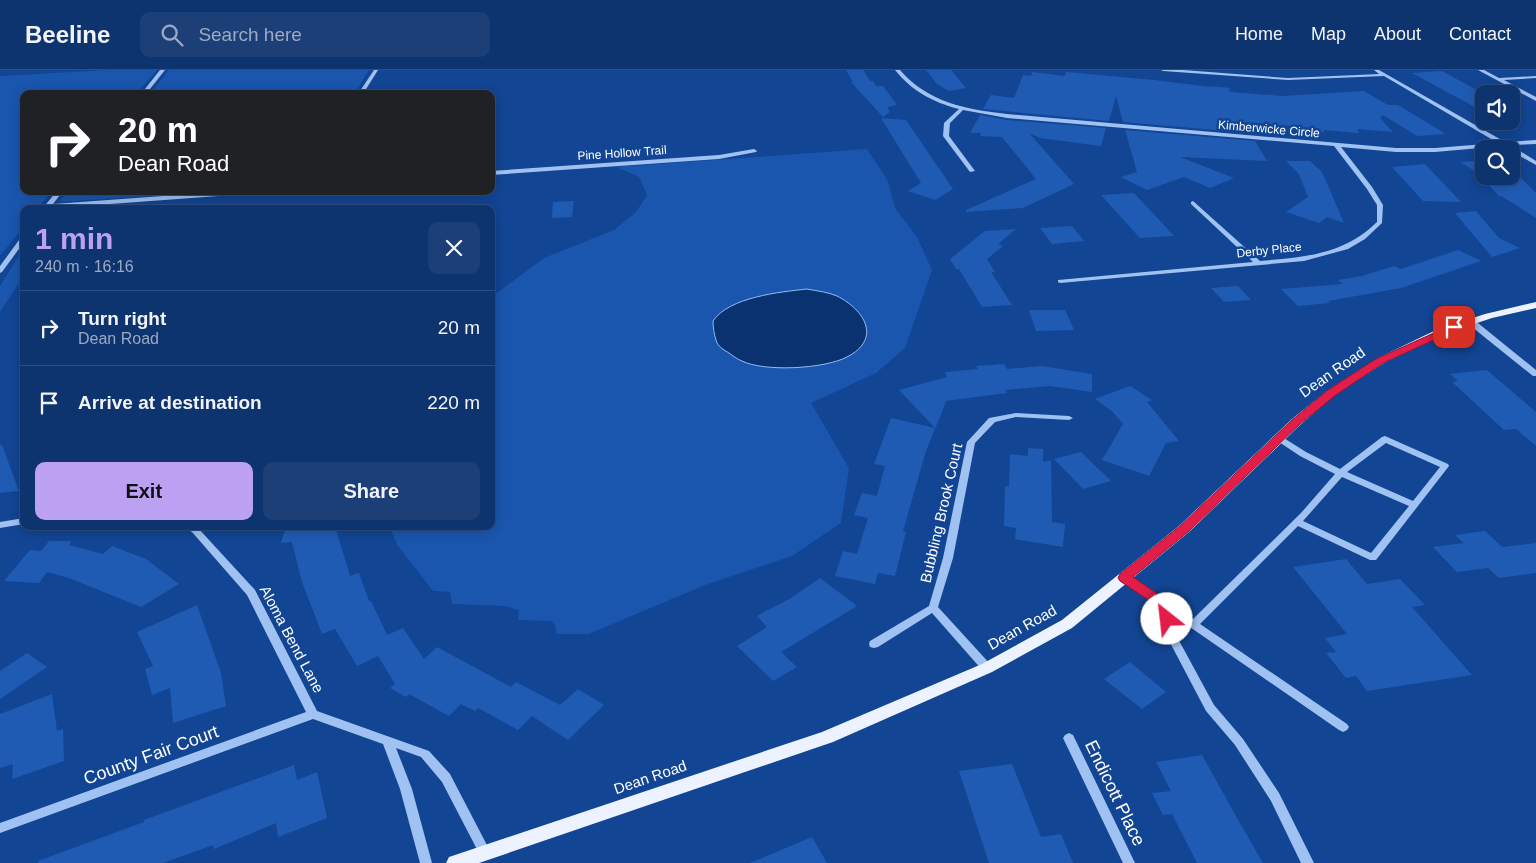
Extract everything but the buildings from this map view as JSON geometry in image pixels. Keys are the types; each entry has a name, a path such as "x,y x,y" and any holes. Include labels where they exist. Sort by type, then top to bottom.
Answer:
{"main road":[{"name":"Dean Road","path":"455,863 826,737 987,668 1067,624 1184,529 1279,438 1332,392 1380,361 1434,335 1470,322 1536,304"}],"street":[{"path":"146,90 163,70"},
{"path":"363,90 376,70"},
{"name":"Kimberwicke Circle","path":"896,70 907,83 927,96 962,109 1007,116 1337,146 1406,150 1475,146"},
{"path":"1163,70 1288,79 1384,75"},
{"path":"1376,70 1497,140"},
{"path":"1480,70 1536,99"},
{"path":"1497,79 1536,77"},
{"path":"962,109 947,123 946,136 972,171"},
{"name":"Kimberwicke Circle","path":"1520,143 1536,142"},
{"name":"Derby Place","path":"1060,281 1304,258 1332,253 1354,245 1368,235 1380,222 1380,205 1370,188 1337,146"},
{"name":"Pine Hollow Trail","path":"495,173 710,158 754,151"},
{"path":"1520,154 1536,163"},
{"path":"48,205 56,195"},
{"path":"73,205 207,195"},
{"path":"1193,203 1258,263"},
{"path":"0,271 20,243"},
{"path":"1470,322 1536,374"},
{"name":"Bubbling Brook Court","path":"933,608 948,558 971,442 992,420 1016,415 1070,418"},
{"path":"1279,438 1303,454 1341,473 1415,505"},
{"path":"1193,624 1297,522 1341,473 1385,439 1445,466 1373,558 1297,522"},
{"path":"0,525 20,522"},
{"name":"Aloma Bend Lane","path":"196,530 251,593 313,714 425,754 446,778 485,853"},
{"path":"1124,578 1343,728"},
{"path":"1163,604 1171,635 1210,708 1239,742 1270,789 1308,863"},
{"path":"874,644 933,608 987,668"},
{"name":"County Fair Court","path":"0,828 313,714"},
{"name":"Endicott Place","path":"1069,738 1129,863"},
{"path":"387,740 406,789 426,863"}],"shaded area":[{"path":"108,70 157,70 140,90 20,90 20,195 49,195 40,205 20,205 20,231 0,256 0,76"},
{"path":"169,70 369,70 356,90 153,90"},
{"path":"867,149 888,181 895,208 917,237 932,270 905,348 876,373 811,403 849,468 841,523 792,556 705,585 589,634 556,634 556,626 551,621 518,620 519,610 504,606 452,604 450,592 433,591 398,546 391,530 495,530 495,295 544,258 614,230 636,212 647,195 639,177 617,167","holes":["807,289 786,368 773,367 716,340 713,321 731,306 743,301 770,294"]},
{"path":"65,195 161,195 59,202"},
{"path":"20,254 20,281 0,312 0,286"},
{"path":"807,289 837,296 847,302 862,317 867,333 864,342 858,350 847,357 824,364 779,368 764,367 742,361 718,344 714,333 713,321 731,306 756,297"}],"route":[{"path":"1167,619 1163,604 1124,578 1184,529 1296,422 1332,392 1380,361 1454,327"}]}
